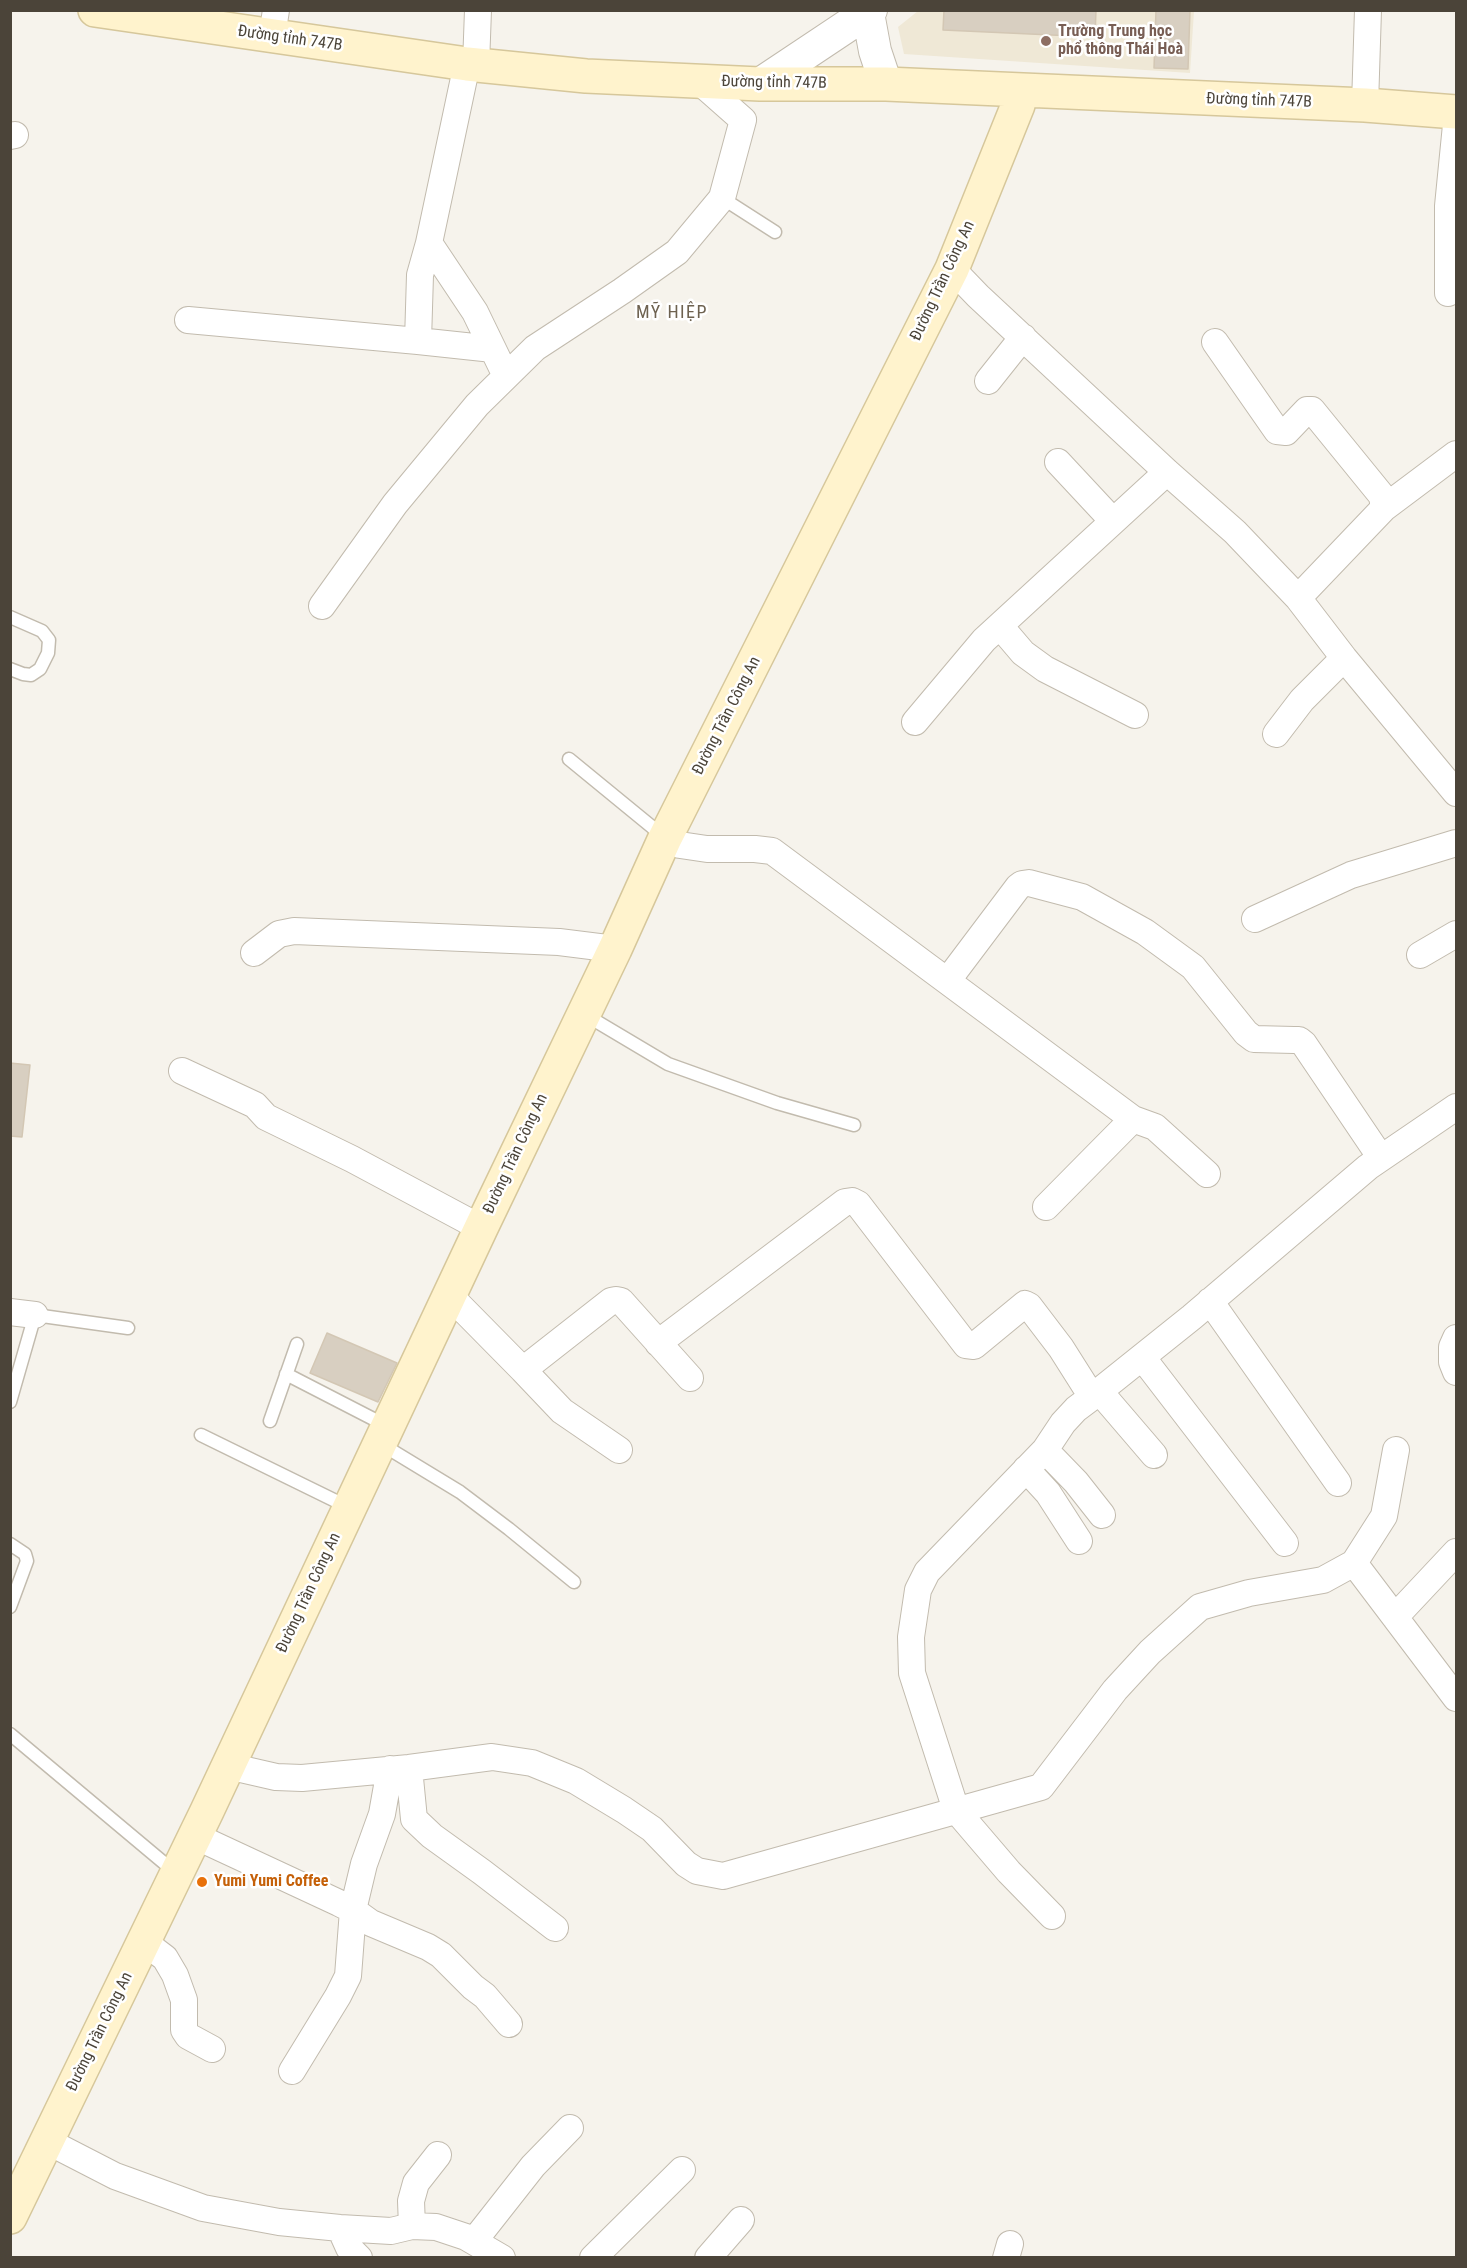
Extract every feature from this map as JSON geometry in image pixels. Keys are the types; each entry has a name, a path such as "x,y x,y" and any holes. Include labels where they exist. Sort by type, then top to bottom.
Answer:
{"main road":[{"name":"Đường tỉnh 747B","path":"94,10 274,23 472,65 586,76 760,84 886,84 1365,105 1456,112"},
{"name":"Đường Trần Công An","path":"10,2217 177,1874 615,949 665,838 952,268 1018,105 1021,91"}],"street":[{"path":"418,340 420,275 472,65 478,10"},
{"path":"1365,105 1368,10"},
{"path":"760,84 869,12 875,51 886,84"},
{"path":"322,606 395,504 477,405 535,348 677,252 722,198 743,120 700,82"},
{"path":"1448,293 1448,206 1456,125"},
{"path":"429,243 475,312 506,376"},
{"path":"952,268 1167,472 1236,532 1298,598 1344,658 1456,793"},
{"path":"188,320 418,340 493,349"},
{"path":"988,381 1023,337"},
{"path":"1215,342 1277,431 1286,432 1307,410 1316,412 1382,496 1384,508"},
{"path":"1298,598 1384,508 1456,454"},
{"path":"1058,462 1113,521"},
{"path":"915,722 984,640 1167,472"},
{"path":"1000,626 1023,653 1045,669 1135,715"},
{"path":"1276,734 1302,700 1344,658"},
{"path":"665,838 680,845 707,849 772,851 1133,1119 1155,1126 1207,1174"},
{"path":"1255,919 1351,875 1456,843"},
{"path":"948,980 1022,884 1082,897 1145,932 1192,967 1246,1033 1254,1039 1299,1040 1381,1158"},
{"path":"254,953 279,933 294,931 559,942 615,949"},
{"path":"1420,955 1456,934"},
{"path":"182,1071 255,1105 266,1118 352,1159 481,1228"},
{"path":"1052,1916 1009,1872 956,1810 912,1672 911,1637 918,1590 927,1572 1045,1450 1063,1423 1076,1409 1210,1301 1368,1167 1456,1107"},
{"path":"1046,1206 1133,1119"},
{"path":"658,1343 835,1209 845,1202 852,1201 858,1204 966,1345 974,1346 1021,1306 1025,1304 1029,1306 1096,1395 1154,1455"},
{"path":"450,1296 562,1411 619,1450"},
{"path":"523,1370 611,1301 616,1300 621,1301 690,1378"},
{"path":"1210,1301 1338,1483"},
{"path":"1456,1338 1452,1347 1452,1362 1456,1372"},
{"path":"1142,1357 1285,1543"},
{"path":"1045,1450 1076,1482 1102,1515"},
{"path":"228,1766 276,1777 302,1778 400,1769 492,1757 532,1763 576,1781 624,1810 652,1829 686,1864 697,1871 723,1876 1041,1787 1115,1690 1150,1652 1200,1607 1249,1593 1323,1580 1354,1563 1384,1516 1396,1450"},
{"path":"1026,1469 1048,1493 1079,1541"},
{"path":"1395,1617 1456,1552"},
{"path":"1354,1563 1456,1698"},
{"path":"292,2071 348,1976 353,1910 364,1864 400,1769"},
{"path":"400,1769 414,1819 432,1836 555,1929"},
{"path":"195,1836 353,1910 371,1923 441,1954 485,1996 509,2024"},
{"path":"144,1942 165,1958 175,1975 184,2000 184,2030 188,2036 212,2049"},
{"path":"474,2241 533,2166 570,2128"},
{"path":"47,2141 115,2176 203,2208 279,2222 340,2228 391,2231 412,2226 436,2227 474,2241 502,2258"},
{"path":"412,2226 411,2201 416,2183 438,2155"},
{"path":"593,2258 682,2170"},
{"path":"708,2258 741,2220"},
{"path":"340,2228 349,2248 360,2258"}],"lane":[{"path":"722,198 775,232"},
{"path":"10,617 42,631 49,640 48,653 40,669 31,675 10,669"},
{"path":"569,759 665,838"},
{"path":"583,1014 668,1064 777,1102 854,1125"},
{"path":"10,1402 23,1314 128,1328"},
{"path":"270,1421 297,1344"},
{"path":"286,1374 384,1435 509,1528 574,1582"},
{"path":"201,1435 349,1508"},
{"path":"10,1544 24,1554 27,1561 26,1570 10,1607"},
{"path":"10,1734 177,1874"}],"shaded area":[{"name":"Trường Trung học phổ thông Thái Hoà","path":"918,11 1194,11 1190,73 904,54 898,27"}],"building":[{"path":"944,10 1096,10 1095,37 943,30"},
{"path":"1156,10 1190,10 1188,69 1154,68"},
{"path":"10,1063 30,1065 22,1137 10,1136"},
{"path":"327,1333 397,1363 378,1402 310,1373"}],"place":[{"name":"Trường Trung học phổ thông Thái Hoà","path":"1046,41"},
{"name":"Yumi Yumi Coffee","path":"202,1882"}],"district":[{"name":"MỸ HIỆP","path":"672,313"}]}
